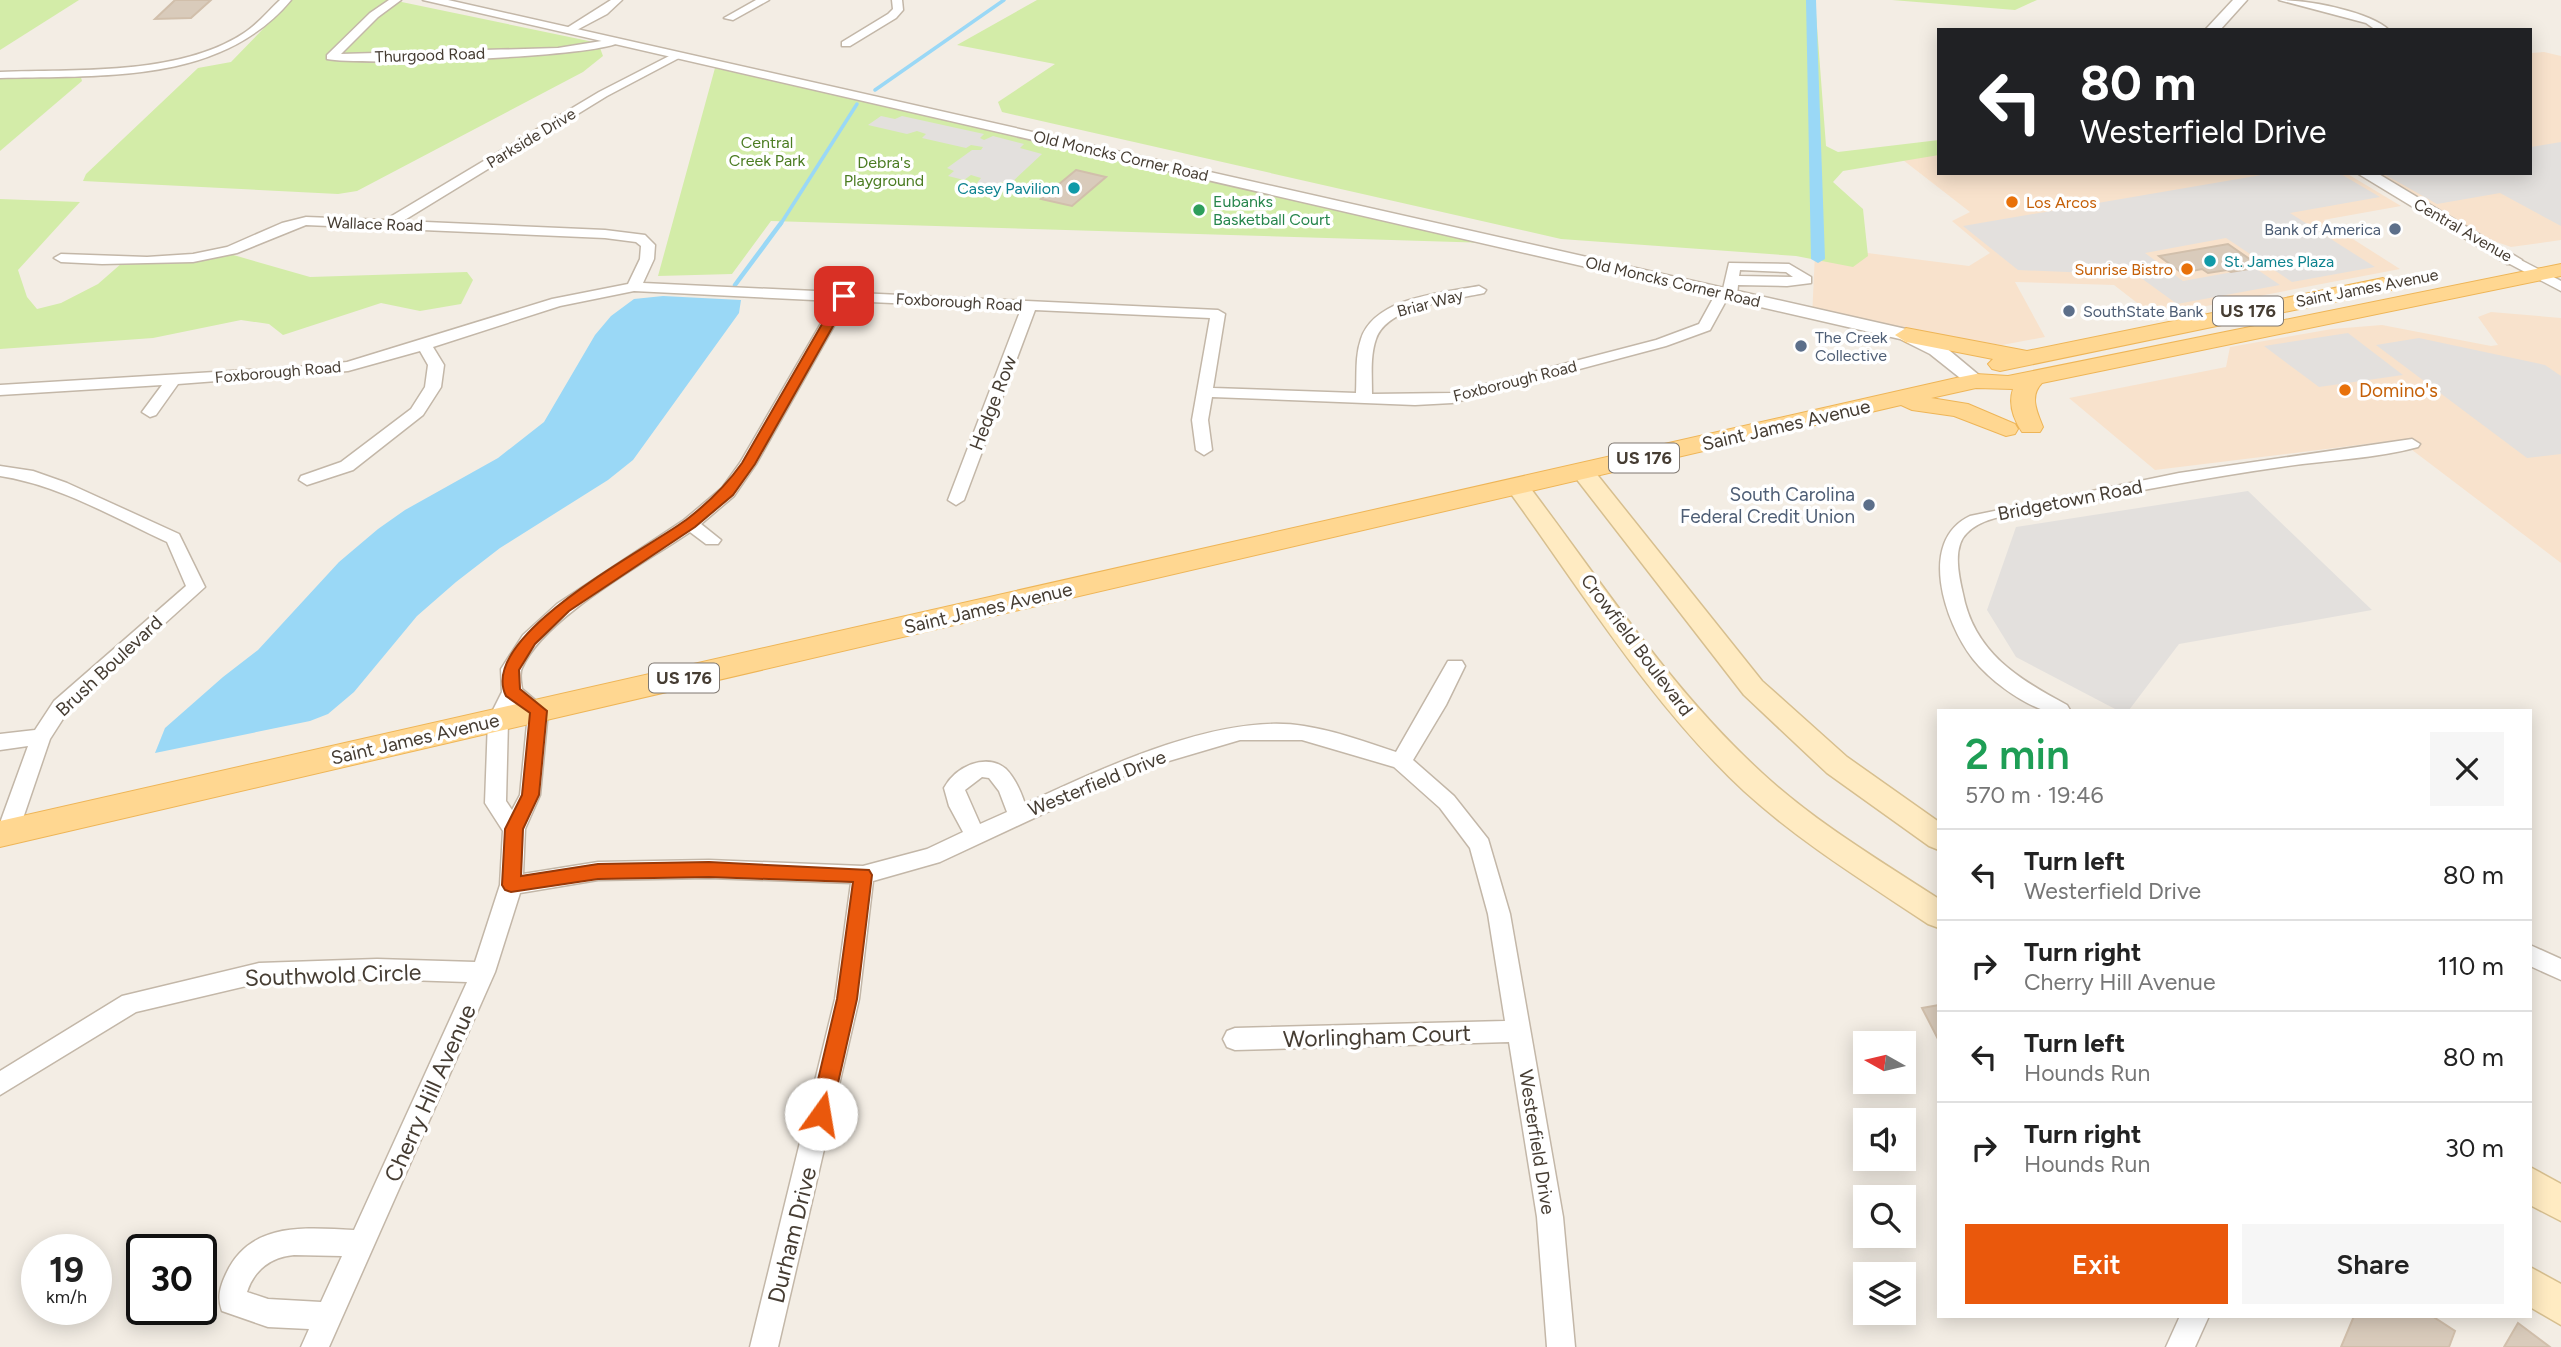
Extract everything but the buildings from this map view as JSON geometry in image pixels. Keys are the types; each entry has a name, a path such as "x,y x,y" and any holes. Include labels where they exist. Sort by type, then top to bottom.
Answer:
{"main road":[{"name":"Saint James Avenue","path":"2033,367 2561,251"},
{"name":"Saint James Avenue","path":"3,834 1966,384 1983,368 2033,367 2550,272"},
{"path":"1906,335 2012,358 2033,367 2020,400 2031,427"},
{"path":"1888,402 1959,409 2006,429"},
{"path":"1583,472 1753,688 1837,765 1937,837"},
{"name":"Crowfield Boulevard","path":"1517,486 1680,706 1753,782 1835,847 1937,914"},
{"path":"2532,1185 2561,1204"},
{"path":"2532,1286 2561,1306"}],"street":[{"path":"0,75 173,63 200,56 245,38 286,0"},
{"name":"Thurgood Road","path":"396,0 374,15 331,57 558,51 614,43"},
{"name":"Old Moncks Corner Road","path":"430,0 1728,290 1851,323"},
{"path":"567,31 603,12 617,0"},
{"path":"729,18 764,0"},
{"path":"846,44 892,16 898,10 897,0"},
{"path":"2214,28 2240,0"},
{"path":"2284,0 2370,21 2381,28"},
{"name":"Parkside Drive","path":"389,223 603,94 675,56"},
{"name":"Central Avenue","path":"2368,175 2513,260 2550,272 2561,287"},
{"name":"Wallace Road","path":"61,258 100,260 212,255 294,223 389,223 640,238 648,245 647,259 634,287"},
{"name":"Foxborough Road","path":"0,390 348,366 424,345 557,302 634,287 1218,314 1206,392 1364,398 1452,398 1661,343 1705,327 1728,290"},
{"name":"Briar Way","path":"1364,398 1367,348 1372,330 1390,314 1479,290"},
{"path":"514,829 495,803 498,720 512,692 511,669 530,640 564,608 690,524 728,492 748,464 844,296"},
{"name":"Hedge Row","path":"956,500 1030,305"},
{"path":"1851,323 1906,335 1937,350 1966,384"},
{"path":"1851,323 1920,355 1966,384"},
{"path":"307,480 347,466 416,412 433,387 436,365 424,345"},
{"path":"150,412 173,380"},
{"path":"1204,450 1200,420 1206,392"},
{"name":"Bridgetown Road","path":"2058,709 1996,672 1971,646 1958,615 1950,577 1950,549 1960,528 1990,515 2110,490 2412,444"},
{"name":"Brush Boulevard","path":"0,471 27,475 61,487 173,538 183,553 185,571 196,587 61,706 41,737 3,834"},
{"path":"690,524 712,540"},
{"path":"1401,762 1436,705 1455,666"},
{"path":"512,692 538,711"},
{"name":"Cherry Hill Avenue","path":"315,1347 483,972 511,885 514,829 530,795 538,711"},
{"name":"Westerfield Drive","path":"511,885 598,871 709,869 863,875 932,856 1129,765 1240,733 1302,733 1352,745 1401,762 1447,802 1480,845 1499,914 1550,1217 1560,1347"},
{"path":"0,742 41,737"},
{"path":"976,836 959,806 954,788 969,772 984,768 1001,773 1008,783 1019,815"},
{"name":"Durham Drive","path":"764,1347 847,999 863,875"},
{"path":"2532,955 2561,970"},
{"name":"Southwold Circle","path":"0,1084 130,1003 259,972 377,969 483,972"},
{"name":"Worlingham Court","path":"1235,1039 1519,1031"},
{"path":"329,1316 268,1313 232,1301 232,1287 254,1256 275,1244 362,1243"},
{"path":"2180,1347 2193,1318"}],"shaded area":[{"path":"2544,52 2561,56 2561,240 2511,247 2488,239 2377,175 2532,175 2532,53"},
{"path":"881,116 895,119 902,116 984,134 980,138 984,140 993,136 1024,144 1020,148 1042,154 1011,183 1002,182 994,187 977,183 981,178 971,175 964,180 948,176 954,171 947,168 972,150 981,150 983,147 971,145 966,148 922,138 926,134 917,131 907,134 868,125"},
{"path":"2561,142 2561,226 2500,193 2437,204 2386,175 2532,175 2532,147"},
{"path":"1937,154 1937,175 2349,175 2401,206 2323,220 2400,269 2154,316 2114,285 2015,282 2045,337 2002,345 1812,318 1815,253 1844,250 1969,266 1990,253 1952,221 1970,212 1903,160"},
{"path":"2261,175 2342,175 2380,197 2290,213 2375,267 2292,282 2226,238 2145,253 2183,281 2255,268 2280,285 2177,304 2137,275 2018,270 1963,226"},
{"path":"2491,312 2561,318 2561,563 2399,440 2155,470 2069,398 2226,367 2230,347 2332,329 2382,325 2491,346 2498,345 2478,317"},
{"path":"2348,333 2403,375 2319,387 2264,346"},
{"path":"2419,338 2545,365 2561,376 2561,454 2527,458 2376,345"},
{"path":"2248,491 2372,610 2179,644 2130,709 2115,709 2016,657 1987,610 2016,527"}],"green space":[{"path":"0,0 79,0 0,50"},
{"path":"291,0 392,0 608,45 600,48 603,56 583,72 357,191 338,194 83,181 86,174 198,68 231,62"},
{"path":"1037,0 1815,0 1826,146 1838,152 1937,140 1937,155 1843,171 1833,182 1863,209 1868,256 1853,267 1796,256 1561,239 1002,112 998,102 1055,64 957,45"},
{"path":"1892,0 2037,0 2015,10"},
{"name":"Central Creek Park","path":"715,68 1489,243 771,221 732,274 658,276"},
{"path":"80,74 82,81 0,151 0,79"},
{"path":"0,199 80,202 18,270 27,297 37,309 61,303 98,284 122,263 230,254 310,277 467,272 473,280 461,304 420,311 381,303 283,335 269,324 241,320 153,338 0,349"}],"water":[{"path":"663,296 741,300 739,313 633,460 608,480 500,548 456,582 417,616 354,692 328,714 310,721 155,753 165,728 258,650 339,562 405,510 498,458 544,422 595,335 611,316 634,299"}],"waterway":[{"path":"875,90 1004,0"},
{"path":"1811,0 1818,259"},
{"path":"780,225 857,104"},
{"path":"735,285 781,223"}],"place":[{"name":"Casey Pavilion","path":"1074,188"},
{"name":"Los Arcos","path":"2012,202"},
{"name":"Eubanks Basketball Court","path":"1199,210"},
{"name":"Bank of America","path":"2395,229"},
{"name":"St. James Plaza","path":"2210,261"},
{"name":"Sunrise Bistro","path":"2187,269"},
{"name":"SouthState Bank","path":"2069,311"},
{"name":"The Creek Collective","path":"1801,346"},
{"name":"Domino's","path":"2345,390"},
{"name":"South Carolina Federal Credit Union","path":"1869,505"}],"route":[{"path":"821,1114 847,999 863,875 709,869 598,871 511,885 514,829 530,795 538,711 512,692 511,669 530,640 564,608 690,524 728,492 748,464 844,296"}],"park label":[{"name":"Debra's Playground","path":"884,171"}]}
